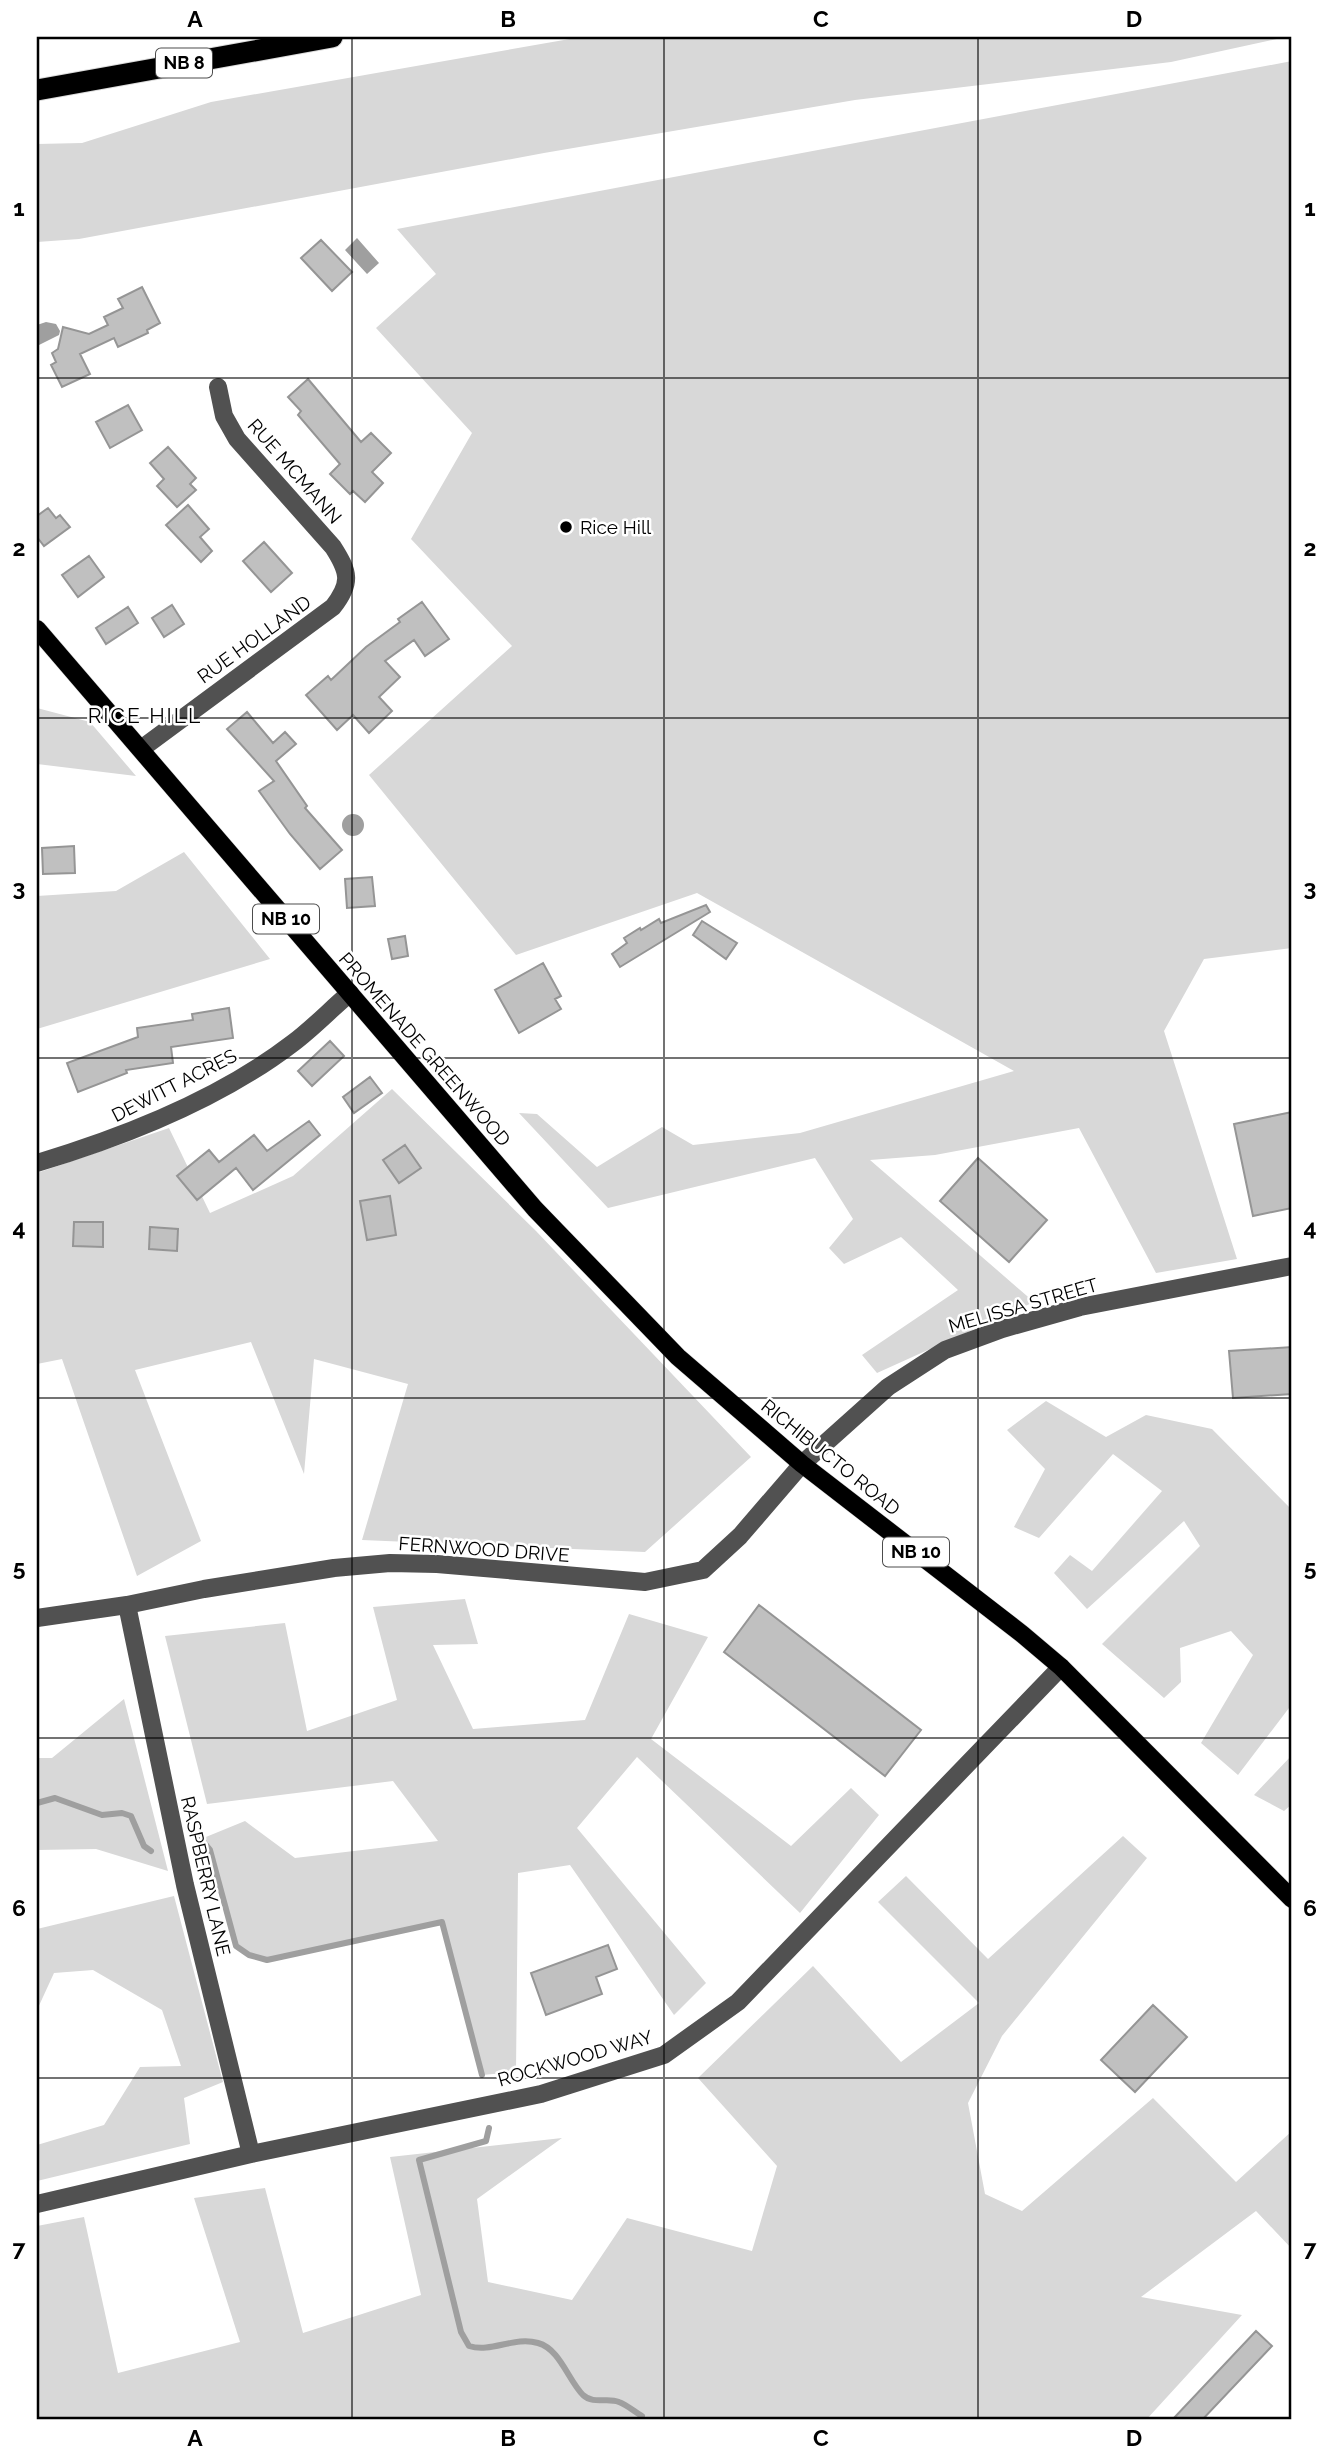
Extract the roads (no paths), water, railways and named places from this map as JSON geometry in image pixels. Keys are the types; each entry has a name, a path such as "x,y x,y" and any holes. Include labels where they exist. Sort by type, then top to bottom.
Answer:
{"highway":[{"name":"NB 8","path":"37,90 332,37"}],"main road":[{"name":"PROMENADE GREENWOOD","path":"37,629 536,1209"},
{"name":"RICHIBUCTO ROAD","path":"536,1209 678,1357 802,1464 1061,1667 1292,1899"}],"street":[{"name":"RUE MCMANN","path":"218,387 225,416 237,439 333,547 343,562 348,579"},
{"name":"RUE HOLLAND","path":"141,749 333,607 344,594 348,579"},
{"name":"DEWITT ACRES","path":"37,1163 159,1120 225,1087 293,1043 350,993"},
{"name":"MELISSA STREET","path":"802,1464 888,1387 945,1350 1002,1329 1080,1307 1292,1266"},
{"name":"FERNWOOD DRIVE","path":"37,1618 127,1605 204,1589 334,1568 390,1563 437,1564 645,1582 703,1570 740,1536 802,1464"},
{"name":"RASPBERRY LANE","path":"127,1605 185,1885 251,2154"},
{"name":"ROCKWOOD WAY","path":"37,2204 251,2154 541,2094 664,2055 738,2002 1061,1667"}],"waterway":[{"path":"37,1803 55,1798 102,1815 122,1813 131,1816 144,1846 151,1851"},
{"path":"201,1839 210,1850 236,1946 249,1955 267,1960 442,1922 482,2075"},
{"path":"489,2128 486,2141 419,2160 461,2332 469,2346 478,2348 529,2341 546,2346 587,2398 619,2402 642,2416"}],"place":[{"name":"Rice Hill","path":"566,527"}],"district":[{"name":"RICE HILL","path":"145,716"}]}
